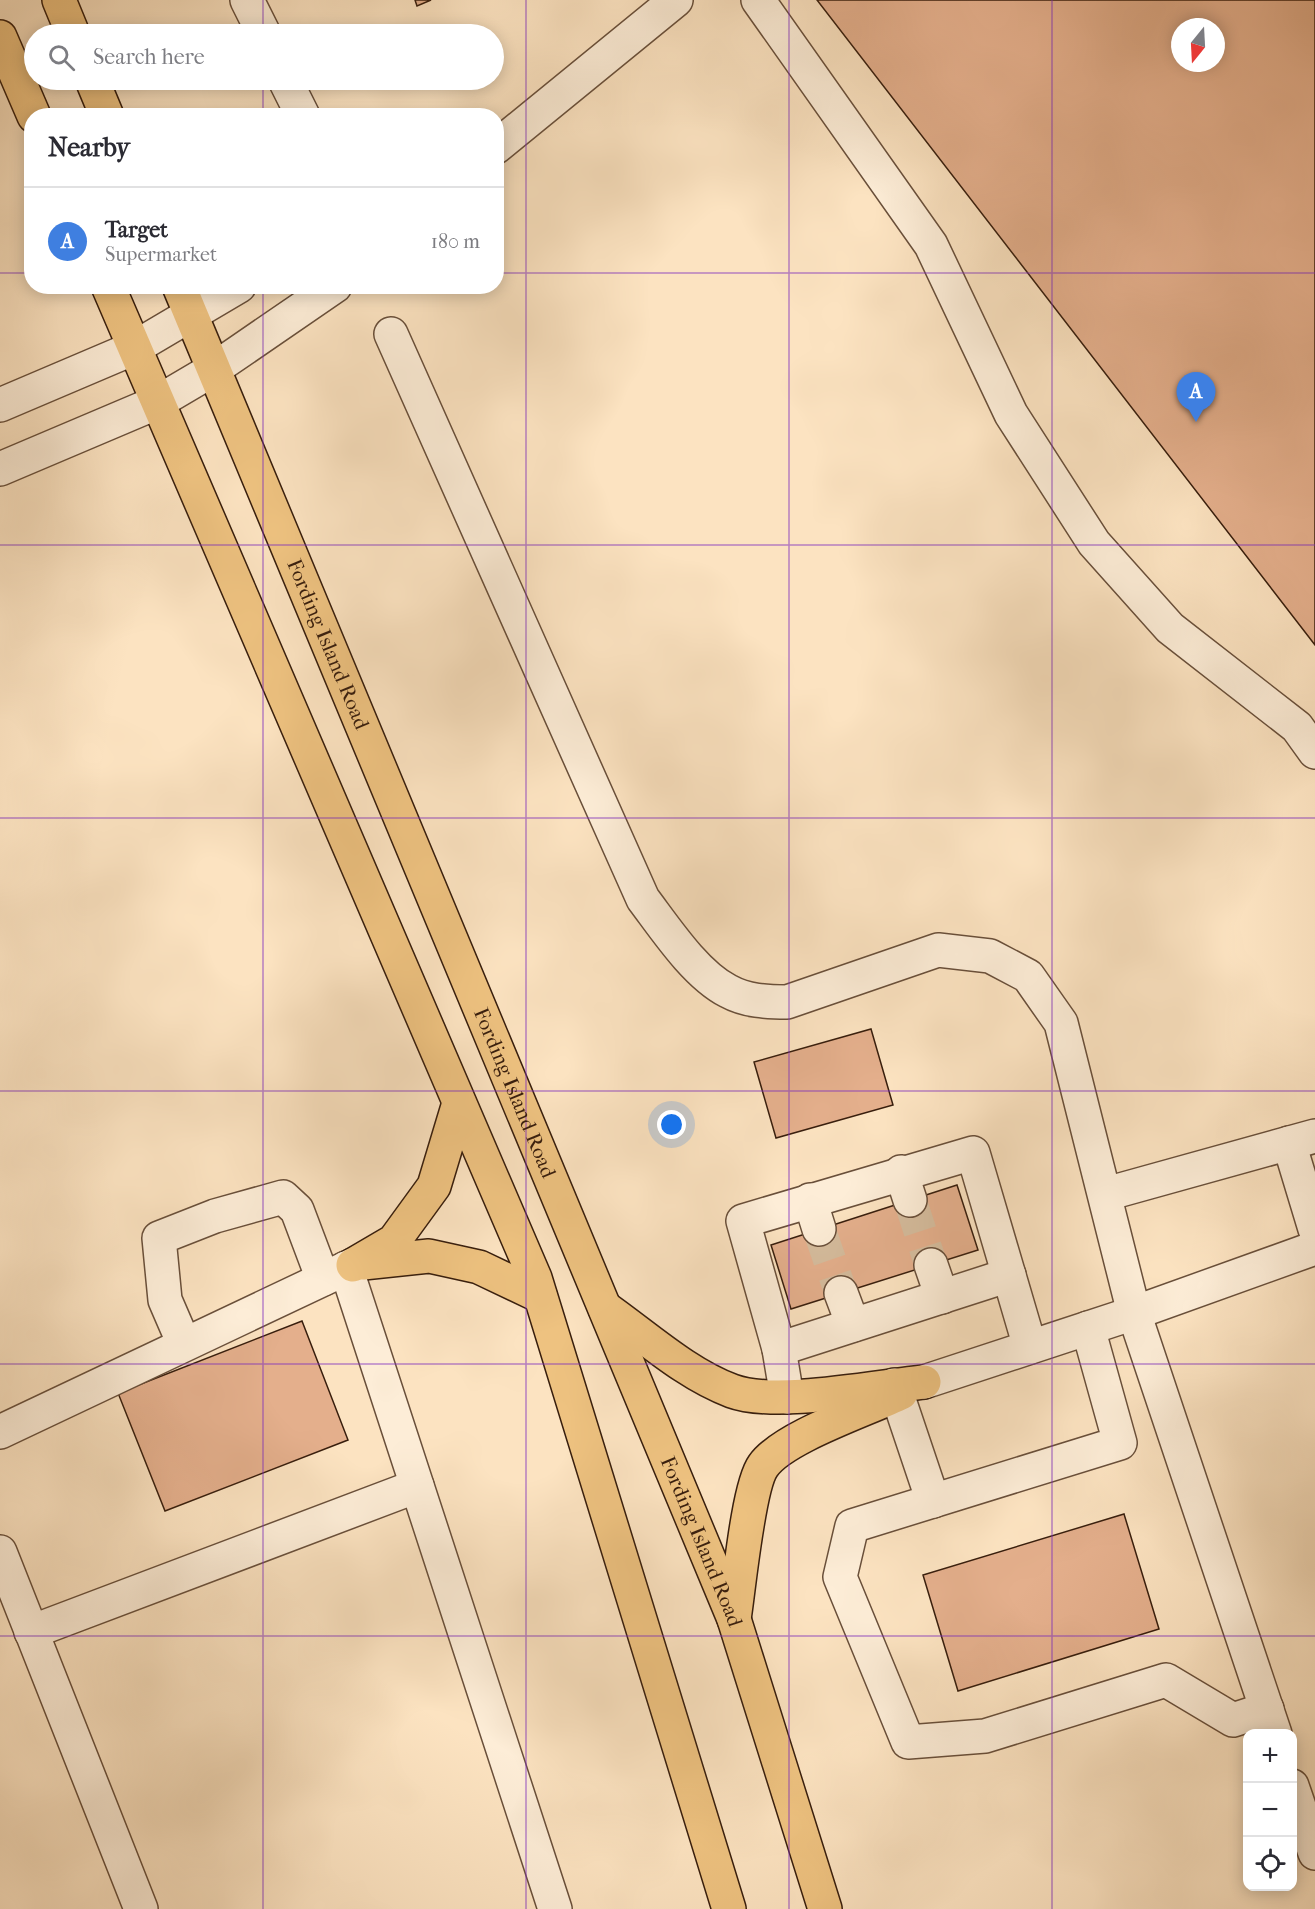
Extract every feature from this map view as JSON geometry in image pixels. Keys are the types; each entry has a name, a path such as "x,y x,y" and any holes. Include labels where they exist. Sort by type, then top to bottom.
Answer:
{"highway":[{"path":"59,0 69,24"},
{"path":"0,37 31,108"},
{"path":"96,90 104,108"},
{"path":"111,294 540,1296 729,1909"},
{"name":"Fording Island Road","path":"185,301 734,1619 825,1909"},
{"path":"340,1270 394,1241 434,1186 459,1103"},
{"path":"340,1270 429,1256 479,1267 540,1296"},
{"path":"605,1308 706,1379 733,1392 778,1398 905,1387"},
{"path":"734,1619 749,1518 762,1467 784,1446 905,1387"}],"street":[{"path":"247,0 259,24"},
{"path":"504,140 676,0"},
{"path":"758,0 931,245 1011,414 1094,543 1170,627 1297,727 1315,752"},
{"path":"290,90 299,108"},
{"path":"0,405 134,348 185,301 210,294"},
{"path":"0,469 158,402 214,369 323,294"},
{"path":"391,334 643,899 686,956 728,991 761,1002 787,1002 938,950 990,956 1028,976 1061,1023 1134,1312 1271,1721 1233,1720 1166,1680 985,1736 908,1742 840,1577 852,1526 1120,1443 1088,1328"},
{"path":"1106,1194 1302,1140 1315,1229"},
{"path":"787,1397 779,1349 742,1221 815,1214 906,1186 973,1153 1030,1347"},
{"path":"184,1344 165,1300 159,1238 215,1216 283,1197 297,1210 340,1270 417,1486 555,1909"},
{"path":"933,1500 905,1387 1088,1328 1315,1248"},
{"path":"931,1265 942,1297"},
{"path":"0,1432 340,1270"},
{"path":"779,1349 1009,1275"},
{"path":"841,1293 852,1325"},
{"path":"31,1632 417,1486"},
{"path":"0,1552 141,1909"},
{"path":"1297,1798 1315,1853"}],"building":[{"path":"415,0 431,0 417,6"},
{"path":"817,0 1315,0 1315,645"},
{"path":"871,1029 893,1105 776,1138 754,1062"},
{"path":"957,1185 978,1250 791,1309 771,1245"},
{"path":"302,1321 348,1440 165,1511 118,1393"},
{"path":"1124,1514 1159,1629 958,1691 923,1575"}],"tunnel":[{"path":"910,1200 931,1265"},
{"path":"819,1229 841,1293"}],"place":[{"name":"Target","path":"1196,422"}]}
